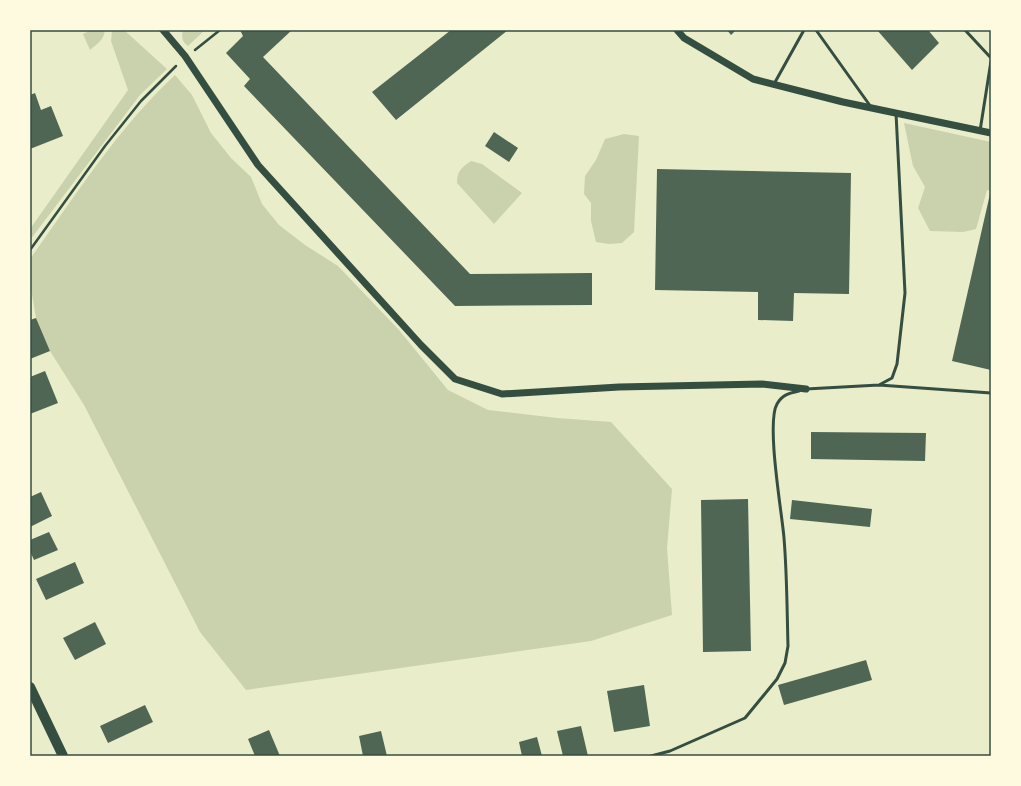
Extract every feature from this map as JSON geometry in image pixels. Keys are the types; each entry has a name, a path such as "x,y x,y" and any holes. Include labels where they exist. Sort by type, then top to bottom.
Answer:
{"main road":[{"path":"30,687 63,756"}],"street":[{"path":"163,30 185,56 258,165 421,346 456,379 502,394 619,387 762,384 806,389"},
{"path":"677,30 684,38 752,79 872,108 991,133"}],"lane":[{"path":"774,84 804,30"},
{"path":"816,30 872,108"},
{"path":"965,30 991,59 980,131"},
{"path":"879,385 892,378 897,364 905,294 896,113"},
{"path":"651,756 670,751 745,718 777,679 785,663 788,646 784,538 778,489 774,427 776,405 784,395 806,389 879,385 991,393"}],"path":[{"path":"30,250 105,146 141,101 185,56 220,30"}],"green space":[{"path":"91,30 105,30 102,39 90,50 83,34"},
{"path":"112,30 124,30 167,69 140,95 30,240 30,229 128,90 111,41"},
{"path":"183,30 205,30 188,46 182,39"},
{"path":"175,75 192,95 211,133 231,158 251,177 262,204 279,225 305,245 338,266 399,330 448,390 488,410 557,418 611,422 672,489 667,548 672,615 591,641 246,690 200,632 84,405 50,351 36,318 30,283 30,259 116,140 154,96"},
{"path":"904,123 991,142 991,191 987,190 976,229 963,232 930,231 918,208 925,187 913,166"},
{"path":"624,134 639,136 634,232 622,243 609,244 596,242 591,221 591,203 584,194 585,176 596,160 605,139"},
{"path":"471,161 482,164 522,193 494,224 457,183 458,175 461,170"}],"building":[{"path":"240,30 292,30 263,57 470,274 592,273 592,305 455,306 244,86 250,79 226,53 243,36"},
{"path":"451,30 508,30 396,120 372,92"},
{"path":"727,30 736,30 731,35"},
{"path":"877,30 928,30 939,43 912,70"},
{"path":"35,93 41,110 51,106 63,136 30,149 30,95"},
{"path":"494,132 518,148 509,162 485,146"},
{"path":"657,169 851,173 849,294 794,293 793,321 758,320 758,292 655,290"},
{"path":"990,194 991,195 991,370 952,361"},
{"path":"36,318 50,351 30,359 30,320"},
{"path":"45,371 58,403 30,414 30,377"},
{"path":"811,432 926,433 925,461 811,459"},
{"path":"41,492 52,516 30,527 30,497"},
{"path":"748,499 751,651 703,652 701,500"},
{"path":"792,500 872,509 870,527 790,519"},
{"path":"49,532 58,550 34,560 30,551 30,540"},
{"path":"75,562 84,583 46,600 36,579"},
{"path":"95,622 106,644 75,660 63,638"},
{"path":"866,660 872,680 784,705 778,685"},
{"path":"644,685 650,726 614,732 607,691"},
{"path":"145,705 153,722 108,743 100,726"},
{"path":"581,726 588,756 563,756 557,731"},
{"path":"269,730 280,756 255,756 248,739"},
{"path":"381,731 387,756 363,756 359,736"},
{"path":"537,737 542,756 522,756 519,742"}]}
